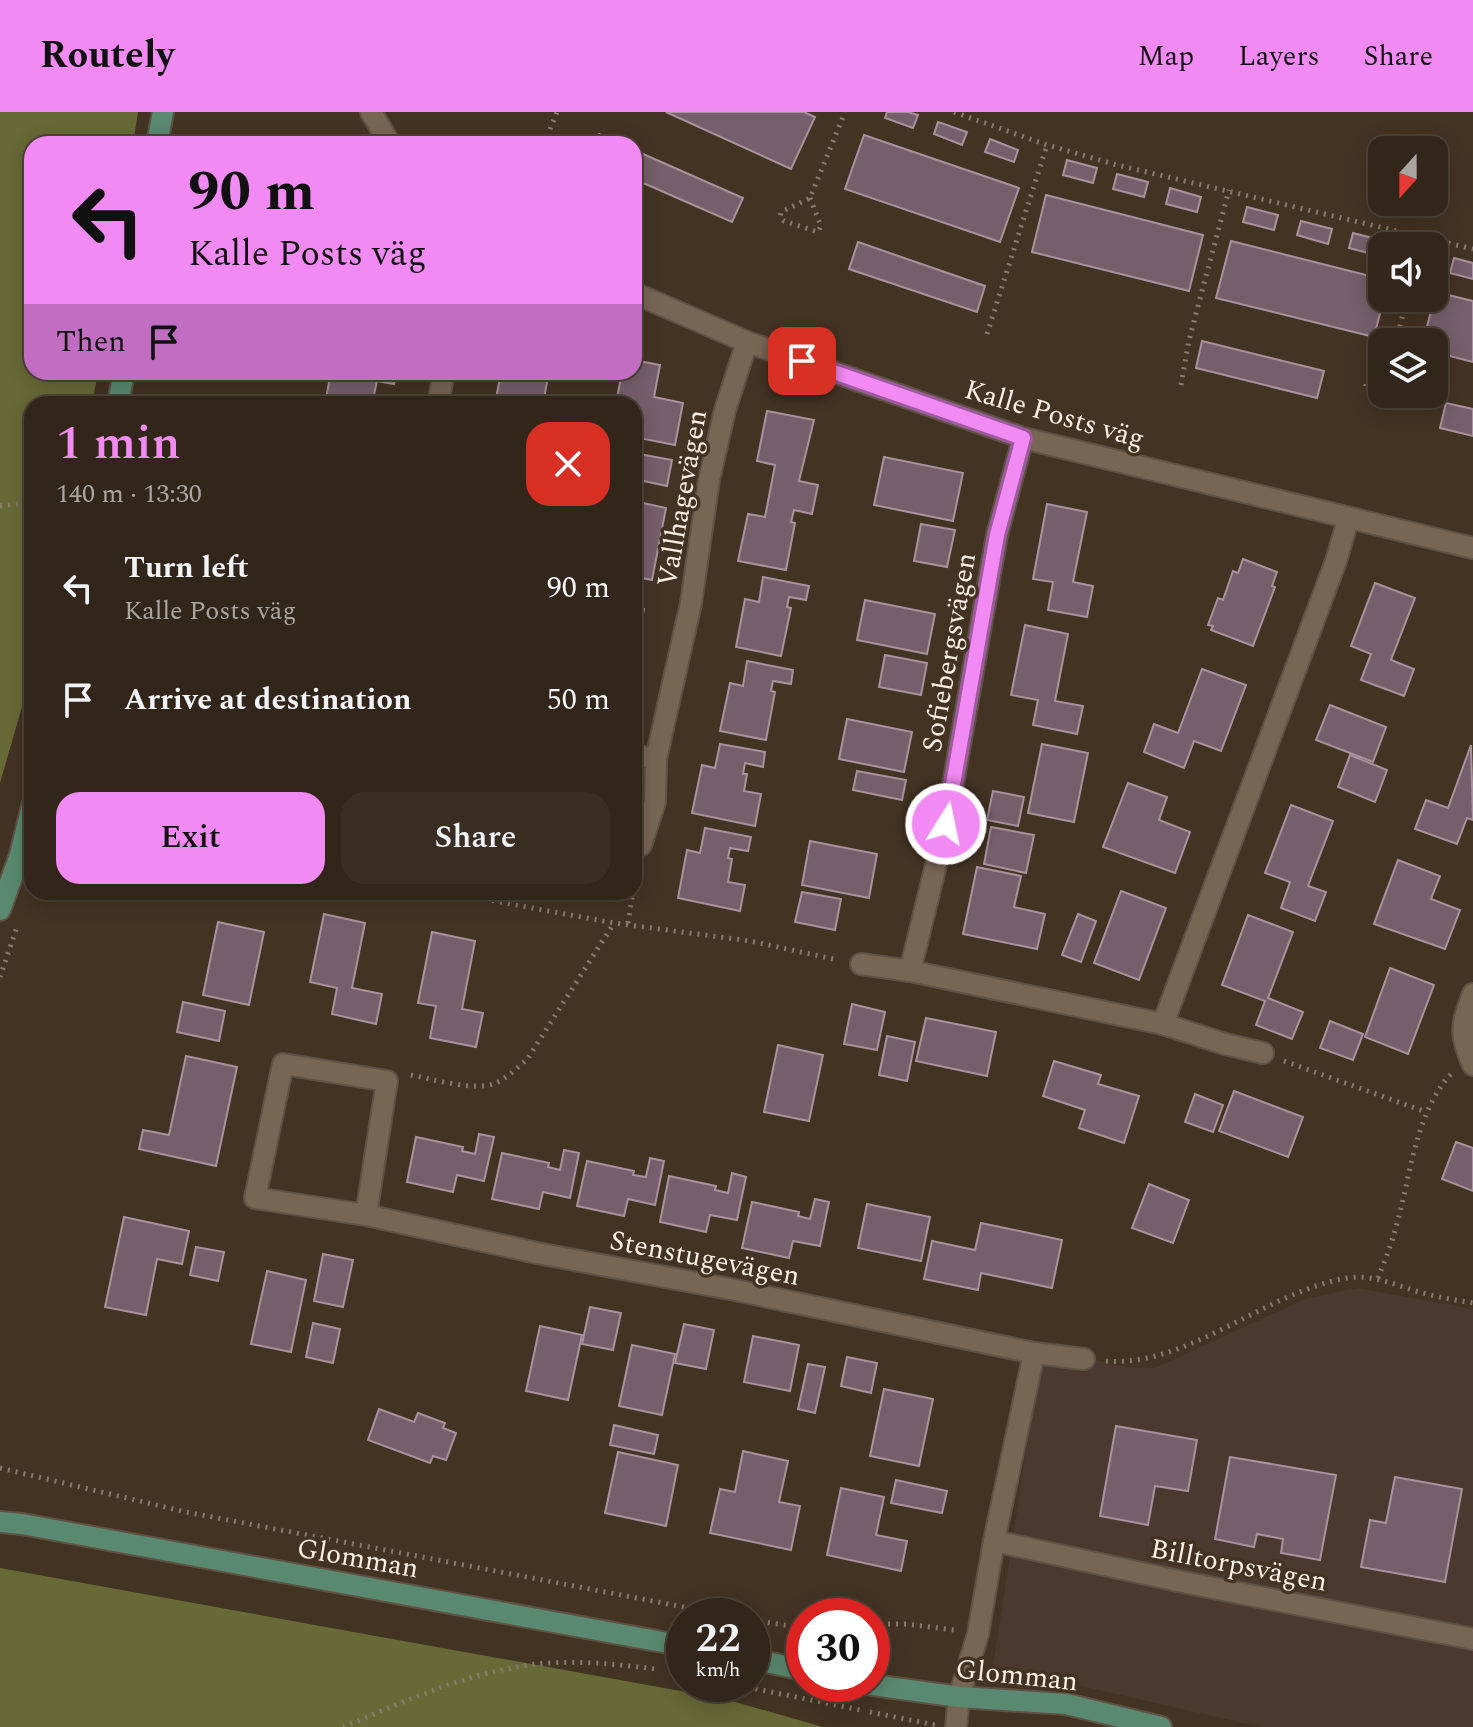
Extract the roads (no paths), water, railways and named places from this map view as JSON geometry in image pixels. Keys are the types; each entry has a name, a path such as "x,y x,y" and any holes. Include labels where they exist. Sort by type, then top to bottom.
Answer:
{"street":[{"path":"158,136 163,112"},
{"path":"371,112 385,136"},
{"name":"Kalle Posts väg","path":"642,296 747,342 1023,438 1348,520 1473,548"},
{"name":"Vallhagevägen","path":"642,842 655,802 656,759 691,603 715,452 728,396 747,342"},
{"name":"Sofiebergsvägen","path":"910,971 946,824 997,535 1023,438"},
{"path":"1163,1024 1336,561 1348,520"},
{"path":"642,756 656,759"},
{"path":"0,910 24,839"},
{"path":"861,964 910,971 1163,1024 1263,1053"},
{"path":"1463,1068 1462,1023 1473,994"},
{"name":"Stenstugevägen","path":"366,1215 387,1081 283,1064 255,1198 366,1215 537,1253 735,1290 1034,1353 1084,1359"},
{"path":"956,1727 959,1697 978,1634 994,1541 1034,1353"},
{"name":"Glomman","path":"0,1520 666,1643"},
{"name":"Billtorpsvägen","path":"994,1541 1473,1639"},
{"name":"Glomman","path":"890,1687 959,1697 1066,1704 1161,1727"}]}
